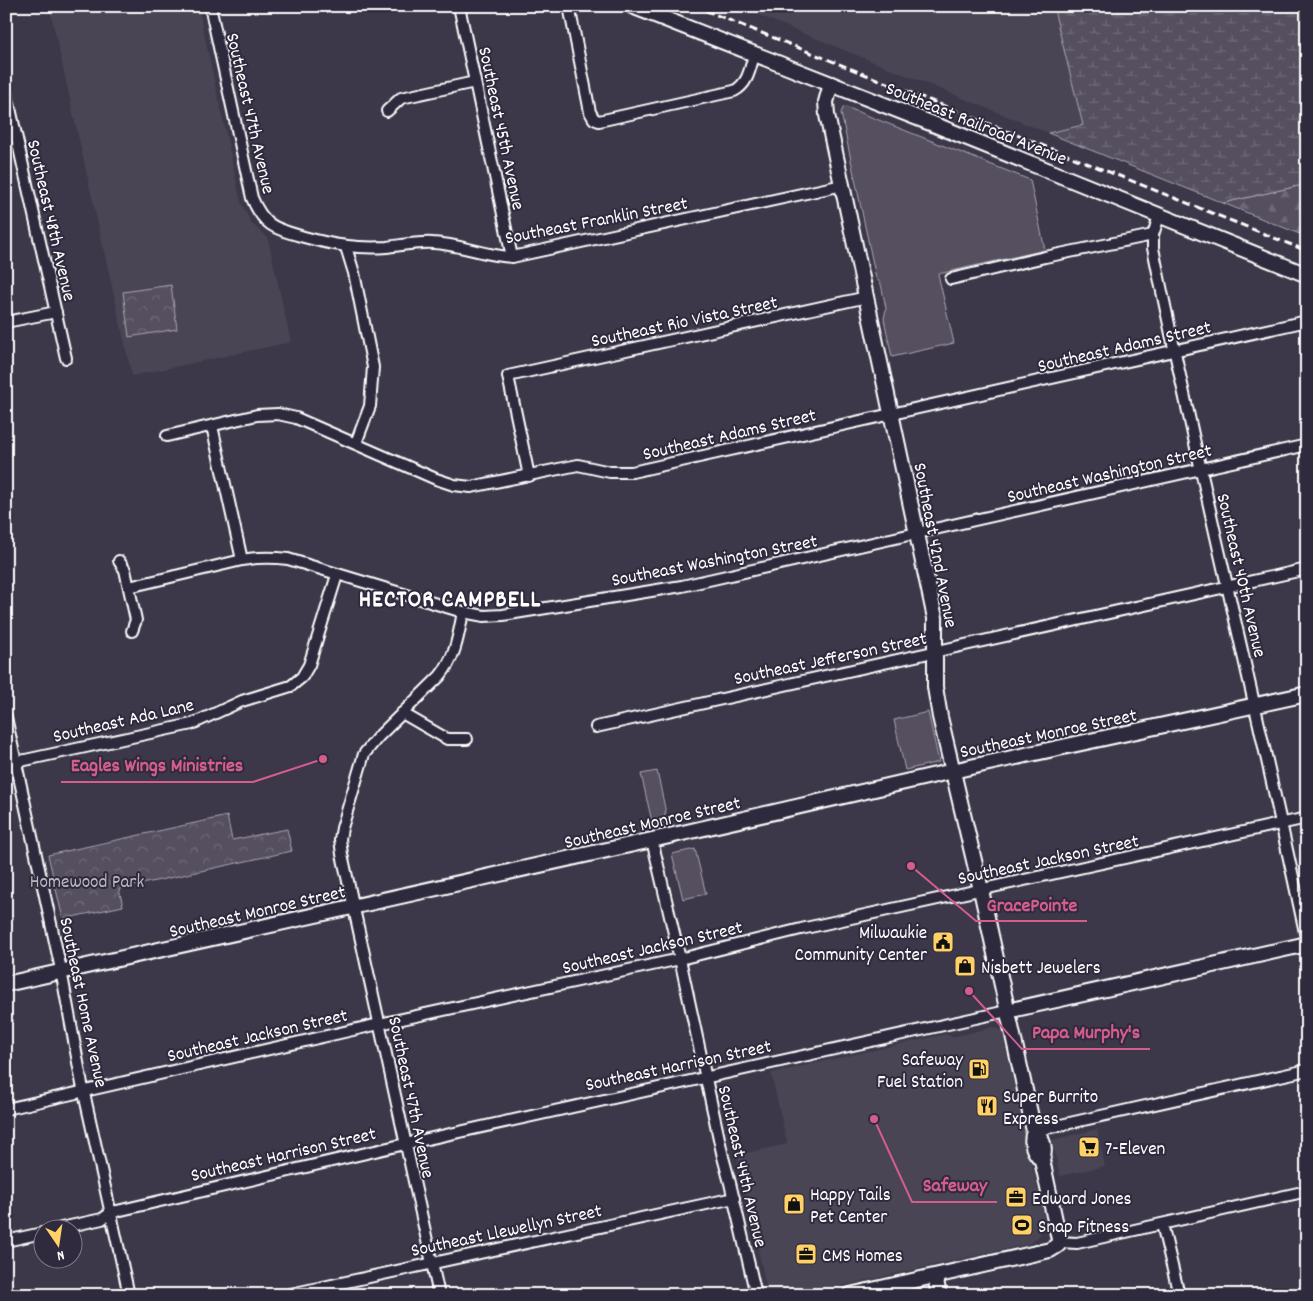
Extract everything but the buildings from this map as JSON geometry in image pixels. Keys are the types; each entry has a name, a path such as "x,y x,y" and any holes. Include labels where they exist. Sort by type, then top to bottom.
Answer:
{"street":[{"name":"Southeast 47th Avenue","path":"210,6 252,198 258,212 268,224"},
{"name":"Southeast 45th Avenue","path":"459,6 512,257"},
{"path":"569,6 590,112 594,120 599,121 734,91 743,85 747,79 754,55"},
{"name":"Southeast Railroad Avenue","path":"632,6 1307,275"},
{"path":"387,110 402,98 475,82"},
{"name":"Southeast 42nd Avenue","path":"831,84 826,106 935,618 936,694 1034,1131 1042,1137 1045,1151 1042,1160 1059,1242"},
{"name":"Southeast 48th Avenue","path":"6,90 66,358"},
{"name":"Southeast Franklin Street","path":"268,224 284,232 346,247 386,247 434,243 456,246 491,255 512,257 843,184"},
{"name":"Southeast 40th Avenue","path":"1159,216 1153,236 1153,248 1174,352 1282,824 1307,943"},
{"path":"950,279 1045,257 1153,236"},
{"path":"346,247 354,273 373,367 370,406 356,443"},
{"name":"Southeast Rio Vista Street","path":"529,476 508,376 867,298"},
{"path":"6,322 56,312"},
{"name":"Southeast Adams Street","path":"167,436 257,415 278,414 296,418 454,486 472,487 578,465 610,472 632,472 1307,322"},
{"path":"212,426 242,560"},
{"name":"Southeast Washington Street","path":"129,588 242,560 259,557 288,559 462,612 484,616 503,615 682,586 1307,445"},
{"path":"119,561 125,570 136,620 132,630"},
{"name":"Southeast Jefferson Street","path":"596,727 1307,569"},
{"name":"Southeast Ada Lane","path":"16,762 192,724 242,701 291,686 302,677 309,665 337,575"},
{"name":"Southeast 47th Avenue","path":"439,1295 340,839 364,754 378,737 449,665 455,650 462,612"},
{"name":"Southeast Monroe Street","path":"6,984 1307,694"},
{"path":"402,713 447,740 467,739"},
{"name":"Southeast Home Avenue","path":"6,717 108,1203 112,1212 130,1295"},
{"name":"Southeast Jackson Street","path":"6,1109 379,1024 680,959 801,929 1307,818"},
{"name":"Southeast 44th Avenue","path":"652,840 756,1295"},
{"name":"Southeast Harrison Street","path":"82,1223 102,1219 112,1212 405,1144 1307,943"},
{"path":"1034,1131 1307,1070"},
{"path":"850,1295 1050,1250 1056,1247 1059,1242 1077,1243 1307,1191"},
{"name":"Southeast Llewellyn Street","path":"286,1295 734,1198"},
{"path":"1162,1224 1179,1295"},
{"path":"6,1241 32,1235"},
{"path":"934,1276 939,1295"}],"shaded area":[{"path":"49,6 198,6 241,202 251,223 268,238 291,342 132,376"},
{"path":"736,6 1053,6 1084,125 1048,133"},
{"path":"993,1027 999,1029 1002,1033 1045,1221 1039,1236 1029,1244 801,1295 768,1295 737,1155 787,1144 771,1073 946,1034 952,1037"},
{"path":"1097,1129 1105,1166 1060,1176 1052,1140"}],"green space":[{"path":"1053,6 1307,6 1307,184 1223,203 1048,133 1083,125"},
{"path":"846,107 1030,180 1045,250 938,274 954,343 892,357 884,319 886,308 881,284 876,278 841,113 843,108"},
{"path":"1307,184 1307,237 1223,203"},
{"path":"171,285 177,329 129,337 123,292"},
{"path":"928,712 939,762 905,770 894,720"},
{"path":"657,771 666,813 664,814 666,823 653,826 641,774"},
{"name":"Homewood Park","path":"227,816 232,840 287,829 292,851 119,889 123,906 63,919 48,855"},
{"path":"695,849 706,894 683,899 672,854"}],"railway":[{"path":"694,6 1307,251"}],"place":[{"name":"Eagles Wings Ministries","path":"323,759"},
{"name":"GracePointe","path":"911,866"},
{"name":"Milwaukie Community Center","path":"943,942"},
{"name":"Nisbett Jewelers","path":"965,966"},
{"name":"Papa Murphy's","path":"969,991"},
{"name":"Safeway Fuel Station","path":"979,1069"},
{"name":"Super Burrito Express","path":"987,1106"},
{"name":"Safeway","path":"874,1119"},
{"name":"7-Eleven","path":"1089,1147"},
{"name":"Edward Jones","path":"1016,1197"},
{"name":"Happy Tails Pet Center","path":"794,1204"},
{"name":"Snap Fitness","path":"1022,1225"},
{"name":"CMS Homes","path":"806,1254"}],"district":[{"name":"HECTOR CAMPBELL","path":"450,598"}]}
